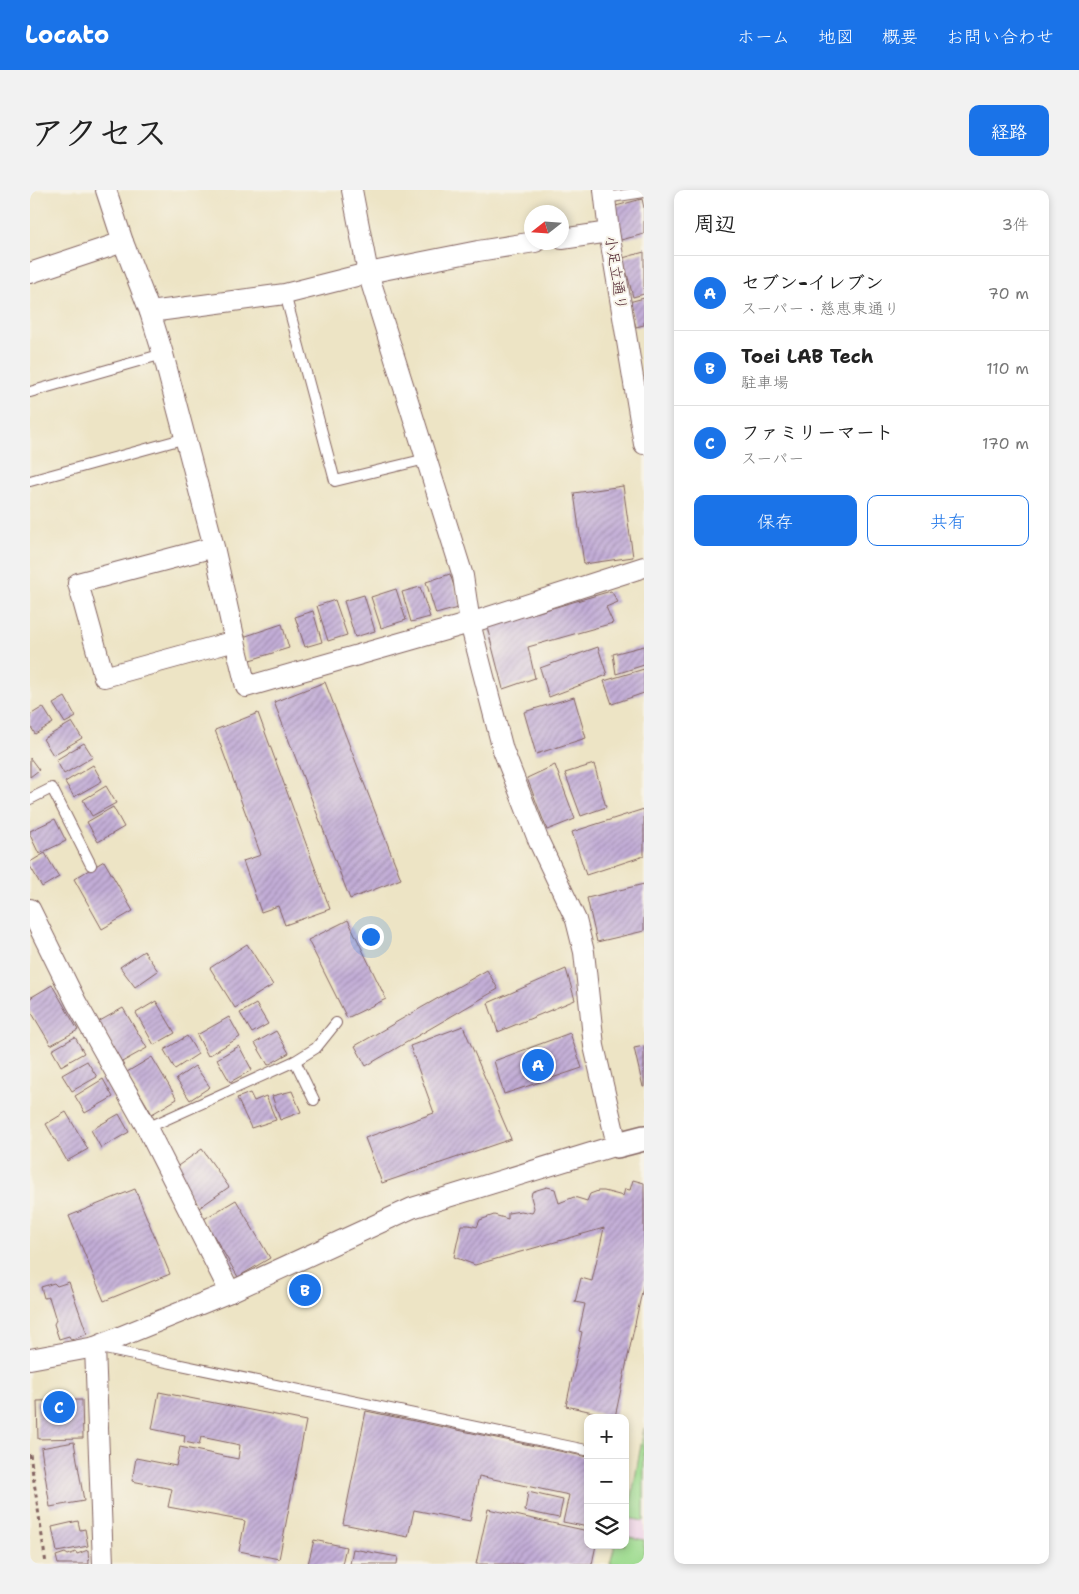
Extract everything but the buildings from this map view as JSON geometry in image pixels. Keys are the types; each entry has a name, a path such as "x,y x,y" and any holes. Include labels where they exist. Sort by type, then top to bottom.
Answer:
{"street":[{"path":"106,190 123,242 150,312 163,354 214,547 246,687 470,623 644,566"},
{"path":"352,190 368,273 463,576 470,623 503,750 539,842 576,920 584,952 594,1046 617,1145"},
{"name":"小足立通り","path":"605,194 609,232 634,361 644,444"},
{"path":"569,238 609,232"},
{"path":"30,272 123,242"},
{"path":"150,312 285,294 368,273 524,244"},
{"path":"214,547 78,583 104,676 235,640"},
{"path":"30,909 76,1002 147,1128 230,1292"},
{"path":"30,1359 95,1347 230,1292 412,1208 644,1138"},
{"path":"95,1347 102,1564"}],"lane":[{"path":"605,194 644,192"},
{"path":"285,294 336,481 426,459"},
{"path":"30,392 163,354"},
{"path":"30,481 186,438"},
{"path":"30,798 52,788 91,865"},
{"path":"147,1128 295,1061 316,1048 336,1023"},
{"path":"295,1061 314,1100"},
{"path":"95,1347 584,1450"}],"path":[{"path":"30,1454 46,1564"}],"shaded area":[{"path":"644,1428 644,1564 610,1564 614,1549 629,1549 629,1512"}],"green space":[{"path":"644,1428 644,1521 629,1518"},
{"path":"629,1537 644,1540 644,1564 610,1564 614,1549 629,1549"}],"place":[{"name":"セブン-イレブン","path":"538,1065"},
{"name":"Toei LAB Tech","path":"305,1290"},
{"name":"ファミリーマート","path":"59,1407"}]}
